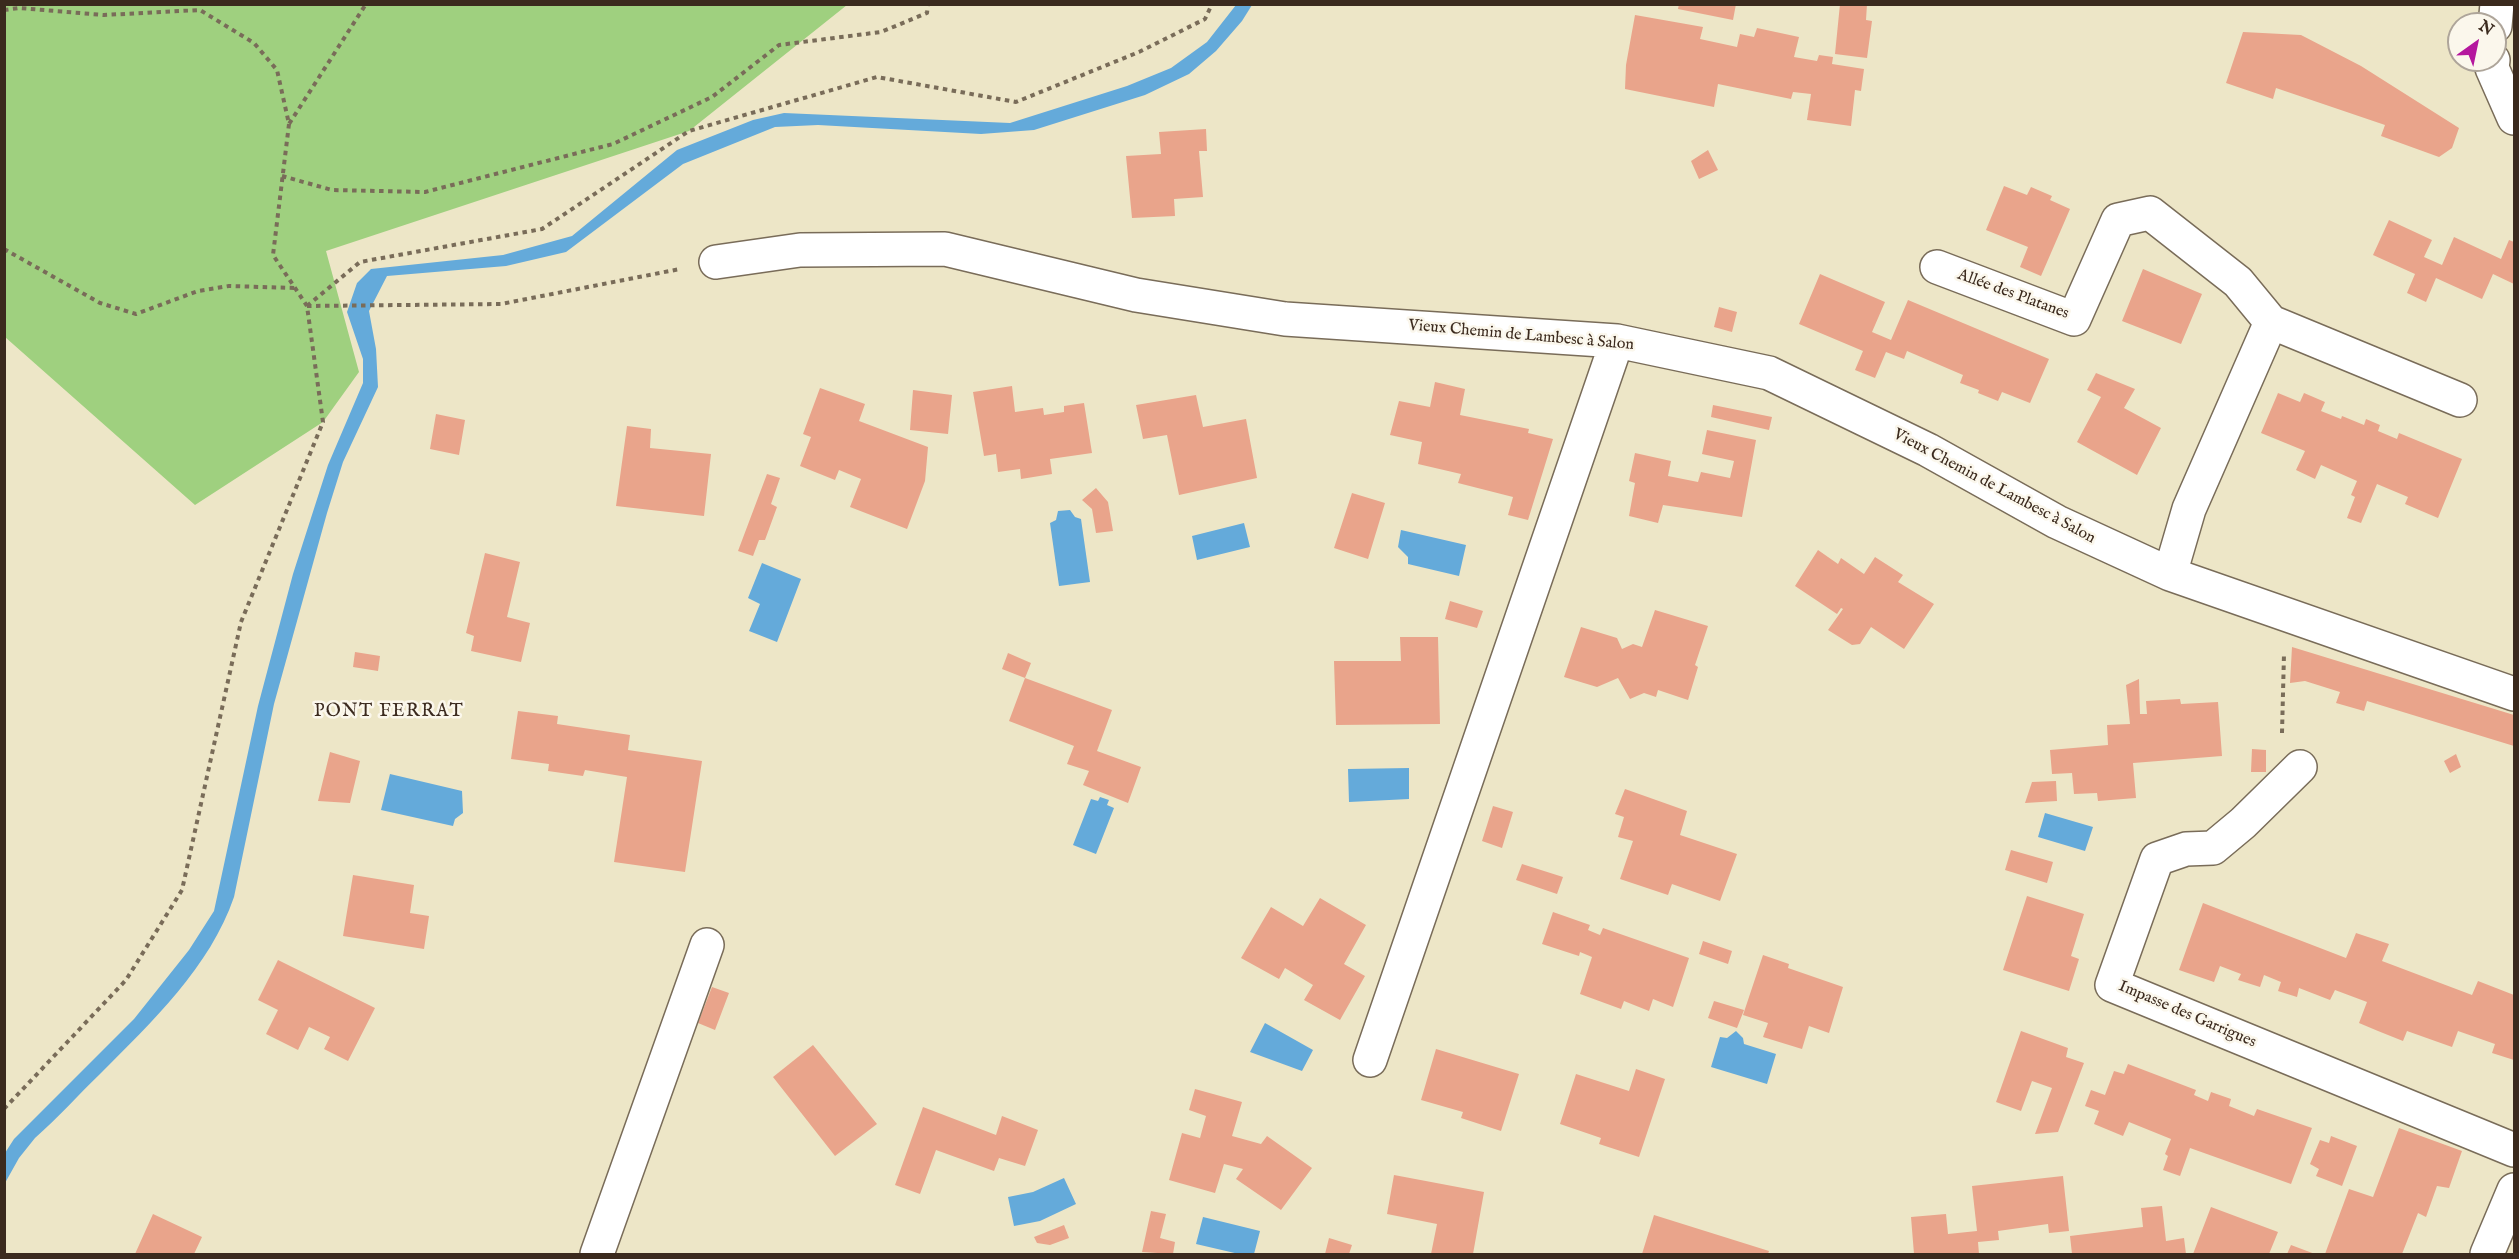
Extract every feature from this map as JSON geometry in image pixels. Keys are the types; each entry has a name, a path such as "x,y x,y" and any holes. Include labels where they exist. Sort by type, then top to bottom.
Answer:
{"street":[{"path":"2494,72 2514,118"},
{"name":"Allée des Platanes","path":"1936,267 2074,320 2118,220 2150,213 2238,282 2271,322 2460,400"},
{"name":"Vieux Chemin de Lambesc à Salon","path":"716,262 800,250 945,249 1136,295 1285,319 1617,341 1769,374 1928,450 2057,522 2170,574 2514,694"},
{"path":"2170,574 2189,509 2271,322"},
{"path":"1370,1060 1617,341"},
{"name":"Impasse des Garrigues","path":"2291,776 2213,848 2186,849 2157,859 2112,986 2514,1150"},
{"path":"597,1254 707,945"},
{"path":"2487,1254 2514,1190"}],"path":[{"path":"289,124 366,4"},
{"path":"282,176 332,190 424,192 613,144 712,97 778,45 881,32 927,14 928,4"},
{"path":"307,306 360,262 542,229 689,131 877,77 1016,102 1149,47 1205,19 1212,4"},
{"path":"4,10 19,8 104,15 200,10 254,43 277,69 289,124 273,255 307,306 323,422 241,622 182,890 126,980 4,1109"},
{"path":"4,249 100,303 136,314 198,291 229,286 295,288"},
{"path":"307,306 501,304 716,262"},
{"path":"2285,614 2291,776"}],"green space":[{"path":"5,4 847,5 689,131 326,251 359,372 323,422 195,505 5,337"}],"water":[{"path":"1236,5 1252,5 1242,21 1216,51 1189,74 1145,95 1034,130 981,134 818,125 775,127 683,164 566,252 506,266 387,276 369,311 376,349 378,387 343,462 327,513 274,704 234,897 210,947 178,992 140,1034 35,1138 19,1158 5,1183 5,1153 14,1139 134,1019 189,950 214,911 258,706 293,574 328,465 363,383 363,359 347,312 357,283 371,269 503,255 572,236 677,150 753,120 784,113 1010,123 1127,86 1171,68 1207,42"},
{"path":"1070,510 1075,517 1081,519 1090,582 1059,586 1050,523 1056,520 1058,511"},
{"path":"1244,523 1250,547 1197,560 1192,536"},
{"path":"1401,530 1466,545 1459,576 1408,564 1408,557 1398,547"},
{"path":"762,563 801,579 777,642 749,631 760,604 748,598"},
{"path":"1409,768 1409,799 1349,802 1348,769"},
{"path":"390,774 462,791 463,813 455,819 453,826 381,810"},
{"path":"1100,797 1109,800 1107,805 1114,808 1096,854 1073,845 1091,799 1098,801"},
{"path":"2045,813 2093,827 2085,851 2038,837"},
{"path":"1265,1023 1313,1050 1302,1071 1250,1052"},
{"path":"1736,1031 1743,1038 1744,1044 1776,1054 1767,1084 1711,1067 1720,1037 1727,1038"},
{"path":"1064,1178 1076,1204 1040,1221 1014,1226 1008,1197 1033,1192"},
{"path":"1203,1217 1260,1231 1254,1254 1239,1254 1196,1244"}],"building":[{"path":"1679,4 1736,4 1733,20 1678,9"},
{"path":"1840,4 1867,4 1866,20 1872,21 1867,58 1835,54"},
{"path":"1635,15 1703,27 1700,39 1737,47 1740,34 1754,37 1757,28 1799,37 1794,57 1817,61 1819,55 1833,57 1832,64 1864,69 1861,91 1855,90 1851,126 1807,120 1811,94 1793,92 1791,99 1718,84 1714,107 1625,89 1626,65"},
{"path":"2243,32 2301,35 2361,66 2459,128 2452,148 2439,157 2381,136 2385,125 2276,88 2273,99 2226,83"},
{"path":"1206,129 1207,151 1199,151 1203,197 1174,199 1175,216 1132,218 1126,156 1161,154 1159,132"},
{"path":"1708,150 1718,170 1699,179 1691,161"},
{"path":"2004,186 2027,195 2031,187 2052,196 2050,200 2070,209 2041,276 2020,267 2028,247 1986,230"},
{"path":"2389,220 2432,240 2424,257 2442,265 2454,237 2501,259 2509,240 2514,242 2514,284 2493,274 2482,299 2436,278 2426,302 2407,293 2415,274 2373,255"},
{"path":"2143,269 2202,294 2181,344 2122,321"},
{"path":"1820,274 1885,302 1872,332 1891,340 1908,300 2049,359 2030,403 2002,392 1998,401 1978,393 1979,390 1960,383 1963,375 1907,351 1904,359 1886,352 1875,378 1855,370 1863,351 1799,324"},
{"path":"1719,307 1737,312 1732,332 1714,327"},
{"path":"2096,373 2135,389 2124,408 2161,428 2137,475 2077,442 2101,397 2087,390"},
{"path":"1435,382 1465,389 1460,415 1529,429 1528,433 1553,439 1528,520 1508,515 1513,497 1458,483 1461,474 1418,464 1422,442 1390,435 1399,401 1430,407"},
{"path":"1012,386 1015,412 1043,408 1044,415 1064,412 1064,406 1084,403 1092,453 1050,459 1052,474 1021,479 1020,469 998,472 996,454 984,456 973,392"},
{"path":"820,388 865,404 859,421 928,447 925,481 907,529 850,507 861,479 839,470 835,480 800,466 811,437 803,434"},
{"path":"913,390 952,395 948,434 910,430"},
{"path":"2278,393 2300,402 2304,393 2325,402 2321,411 2364,425 2366,419 2380,425 2378,431 2397,439 2399,433 2462,459 2438,518 2405,504 2408,497 2377,484 2361,523 2347,518 2355,497 2351,495 2357,481 2321,465 2315,479 2296,470 2305,451 2261,433"},
{"path":"1196,395 1203,427 1246,419 1257,478 1179,495 1167,435 1143,439 1136,405"},
{"path":"1713,405 1772,417 1769,430 1711,417"},
{"path":"436,414 465,420 459,455 430,449"},
{"path":"627,426 651,429 650,448 711,454 704,516 616,506"},
{"path":"1707,430 1756,440 1742,517 1663,505 1658,523 1629,516 1635,483 1629,481 1635,453 1671,461 1668,476 1698,482 1701,472 1730,478 1734,461 1702,454"},
{"path":"767,474 780,478 771,504 777,507 765,540 759,540 753,556 738,551"},
{"path":"1096,488 1108,502 1113,531 1096,533 1092,509 1082,500"},
{"path":"1352,493 1385,503 1368,559 1334,548"},
{"path":"1818,550 1838,564 1841,558 1864,574 1875,557 1903,575 1898,582 1934,604 1904,649 1871,627 1860,644 1852,645 1828,630 1843,609 1841,608 1837,614 1795,586"},
{"path":"485,553 520,562 507,617 530,623 521,662 471,651 474,636 466,633"},
{"path":"1450,601 1483,611 1477,628 1445,619"},
{"path":"1655,610 1708,626 1695,665 1698,667 1688,700 1658,690 1656,697 1644,693 1630,699 1618,678 1597,687 1564,677 1581,627 1617,638 1622,649 1633,644 1642,647"},
{"path":"1400,637 1438,637 1440,724 1336,725 1334,661 1401,661"},
{"path":"2292,647 2514,715 2514,746 2367,701 2364,711 2336,703 2340,692 2305,681 2290,683"},
{"path":"355,652 380,656 378,671 353,667"},
{"path":"1008,653 1031,663 1025,678 1002,669"},
{"path":"1025,678 1112,710 1097,751 1141,767 1128,803 1083,785 1089,771 1067,764 1074,746 1009,721"},
{"path":"2139,679 2140,714 2147,714 2146,701 2180,699 2181,704 2218,702 2222,756 2133,763 2136,798 2098,801 2097,793 2074,794 2072,773 2052,774 2050,750 2108,745 2107,725 2130,724 2126,685"},
{"path":"518,711 558,716 557,724 630,735 628,750 702,761 685,872 614,862 627,777 585,770 583,776 548,771 549,764 511,759"},
{"path":"2252,749 2266,750 2266,772 2251,772"},
{"path":"330,752 360,761 350,803 318,801"},
{"path":"2456,754 2461,767 2450,773 2444,761"},
{"path":"2056,781 2057,801 2025,803 2032,782"},
{"path":"1625,789 1687,811 1680,835 1737,854 1720,901 1672,884 1668,895 1620,879 1633,841 1618,837 1624,817 1615,814"},
{"path":"1493,806 1513,812 1502,848 1482,841"},
{"path":"2011,850 2053,862 2047,883 2005,870"},
{"path":"1522,864 1563,877 1557,894 1516,880"},
{"path":"353,875 414,885 410,913 429,916 424,949 343,936"},
{"path":"2027,896 2084,914 2071,956 2079,959 2069,991 2003,970"},
{"path":"1320,898 1366,925 1344,964 1365,976 1340,1020 1304,1000 1313,985 1285,968 1279,979 1241,958 1271,907 1303,926"},
{"path":"2203,903 2346,958 2356,933 2389,944 2382,961 2472,995 2478,981 2514,995 2514,1060 2492,1053 2495,1044 2458,1031 2452,1047 2407,1031 2403,1041 2359,1023 2367,1002 2335,990 2330,1000 2299,988 2297,997 2278,991 2281,982 2264,975 2260,987 2238,980 2241,974 2220,966 2214,982 2179,970"},
{"path":"1553,912 1590,925 1588,930 1600,935 1603,928 1689,958 1673,1007 1653,999 1649,1011 1624,1001 1621,1009 1580,994 1592,957 1580,952 1579,956 1542,944"},
{"path":"1703,941 1732,951 1728,964 1699,954"},
{"path":"1763,955 1789,964 1788,968 1843,987 1829,1033 1809,1026 1802,1049 1763,1037 1768,1023 1743,1015"},
{"path":"278,960 375,1008 348,1061 324,1049 330,1037 309,1027 298,1050 266,1034 278,1010 258,1000"},
{"path":"712,987 729,993 715,1030 698,1023"},
{"path":"1714,1001 1744,1010 1737,1028 1708,1018"},
{"path":"2021,1031 2068,1048 2066,1057 2084,1063 2058,1132 2035,1134 2052,1088 2032,1081 2021,1111 1996,1102"},
{"path":"813,1045 877,1124 835,1156 773,1077"},
{"path":"1436,1049 1519,1074 1501,1131 1461,1118 1463,1112 1421,1100"},
{"path":"2128,1064 2196,1090 2194,1095 2208,1101 2211,1092 2231,1099 2229,1106 2254,1116 2257,1109 2312,1128 2291,1184 2190,1148 2180,1176 2163,1170 2168,1156 2165,1154 2171,1139 2129,1122 2123,1136 2094,1124 2099,1111 2085,1106 2091,1090 2105,1095 2114,1071 2124,1074"},
{"path":"1636,1069 1665,1079 1639,1157 1599,1144 1601,1138 1560,1124 1576,1074 1629,1091"},
{"path":"1195,1089 1242,1102 1232,1136 1261,1144 1267,1136 1312,1168 1281,1210 1236,1179 1243,1169 1224,1164 1215,1193 1169,1180 1182,1133 1200,1138 1206,1116 1189,1110"},
{"path":"923,1107 996,1135 1002,1116 1038,1130 1025,1166 999,1158 994,1171 936,1150 920,1194 895,1185"},
{"path":"2399,1128 2462,1151 2449,1188 2437,1186 2426,1217 2418,1213 2402,1254 2325,1254 2349,1189 2373,1197"},
{"path":"2331,1136 2357,1146 2342,1186 2316,1176 2319,1169 2310,1164 2320,1140 2329,1143"},
{"path":"1394,1175 1484,1192 1473,1254 1431,1254 1437,1224 1387,1214"},
{"path":"2063,1176 2069,1231 2049,1233 2048,1224 1998,1231 1999,1240 1978,1242 1979,1254 1914,1254 1911,1217 1946,1214 1948,1234 1977,1231 1972,1186"},
{"path":"2162,1206 2166,1241 2184,1238 2186,1254 2072,1254 2070,1236 2143,1227 2141,1208"},
{"path":"2211,1207 2278,1232 2269,1254 2193,1254"},
{"path":"1151,1211 1166,1214 1160,1238 1175,1242 1173,1254 1142,1252"},
{"path":"153,1214 202,1237 194,1254 135,1254"},
{"path":"1654,1215 1769,1251 1768,1254 1642,1254"},
{"path":"1064,1225 1069,1238 1050,1245 1037,1243 1034,1237"},
{"path":"1329,1238 1352,1245 1349,1254 1325,1254"},
{"path":"2291,1245 2315,1254 2287,1254"}],"district":[{"name":"PONT FERRAT","path":"389,712"}]}
